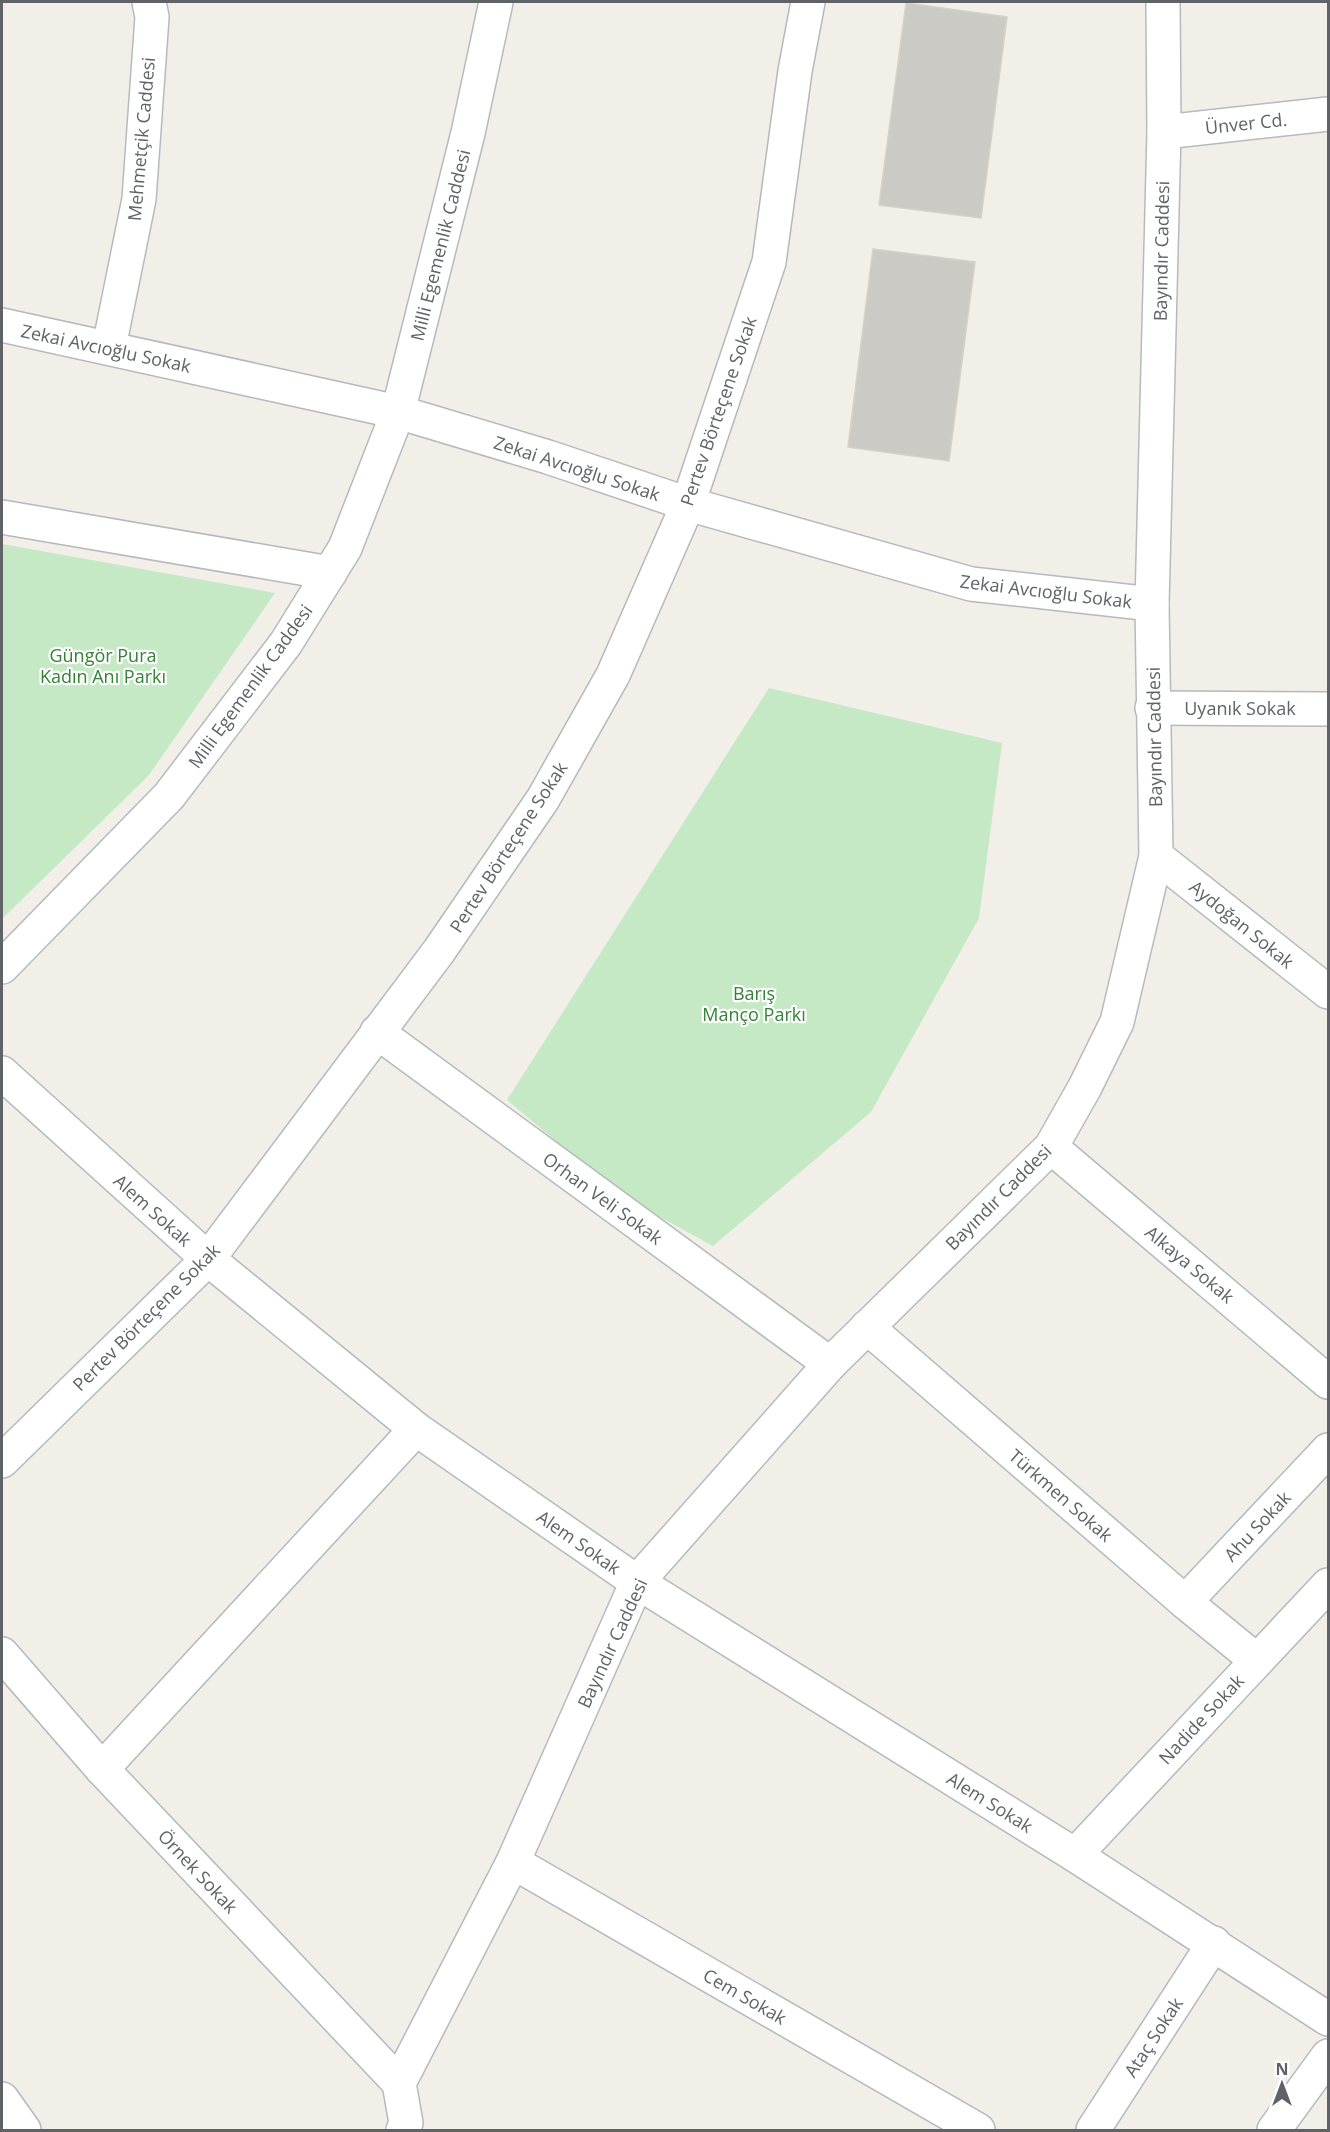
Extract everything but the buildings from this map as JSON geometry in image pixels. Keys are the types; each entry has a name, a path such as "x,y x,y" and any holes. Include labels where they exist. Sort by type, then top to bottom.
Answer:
{"street":[{"name":"Mehmetçik Caddesi","path":"109,347 139,199 152,17 149,2"},
{"name":"Milli Egemenlik Caddesi","path":"2,967 169,796 286,643 345,548 398,412 468,133 496,2"},
{"name":"Pertev Börteçene Sokak","path":"2,1461 208,1259 439,951 543,799 613,675 688,504 769,262 795,71 808,2"},
{"name":"Bayındır Caddesi","path":"399,2083 513,1862 637,1582 830,1364 1051,1147 1085,1087 1117,1022 1156,856 1152,604 1164,132 1163,2"},
{"name":"Ünver Cd.","path":"1164,132 1329,114"},
{"name":"Zekai Avcıoğlu Sokak","path":"2,325 398,412 548,457 688,504 971,584 1152,604"},
{"path":"2,517 330,573"},
{"name":"Uyanık Sokak","path":"1152,708 1329,709"},
{"name":"Aydoğan Sokak","path":"1156,856 1329,993"},
{"name":"Orhan Veli Sokak","path":"377,1032 830,1364"},
{"name":"Alem Sokak","path":"2,1073 208,1259 416,1429 637,1582 1076,1855 1329,2019"},
{"name":"Alkaya Sokak","path":"1051,1147 1329,1382"},
{"name":"Türkmen Sokak","path":"867,1327 1185,1602 1256,1660"},
{"path":"102,1769 416,1429"},
{"name":"Ahu Sokak","path":"1185,1602 1329,1450"},
{"name":"Nadide Sokak","path":"1076,1855 1256,1660 1329,1585"},
{"name":"Örnek Sokak","path":"2,1654 102,1769 399,2083"},
{"name":"Cem Sokak","path":"513,1862 978,2130"},
{"name":"Ataç Sokak","path":"1093,2130 1214,1943"},
{"path":"1274,2130 1329,2056"},
{"path":"399,2083 409,2128"},
{"path":"2,2099 24,2130"}],"green space":[{"name":"Güngör Pura Kadın Anı Parkı","path":"2,544 275,593 149,775 2,919"},
{"name":"Barış Manço Parkı","path":"769,688 1002,743 979,918 871,1112 713,1246 620,1195 507,1100"}]}
